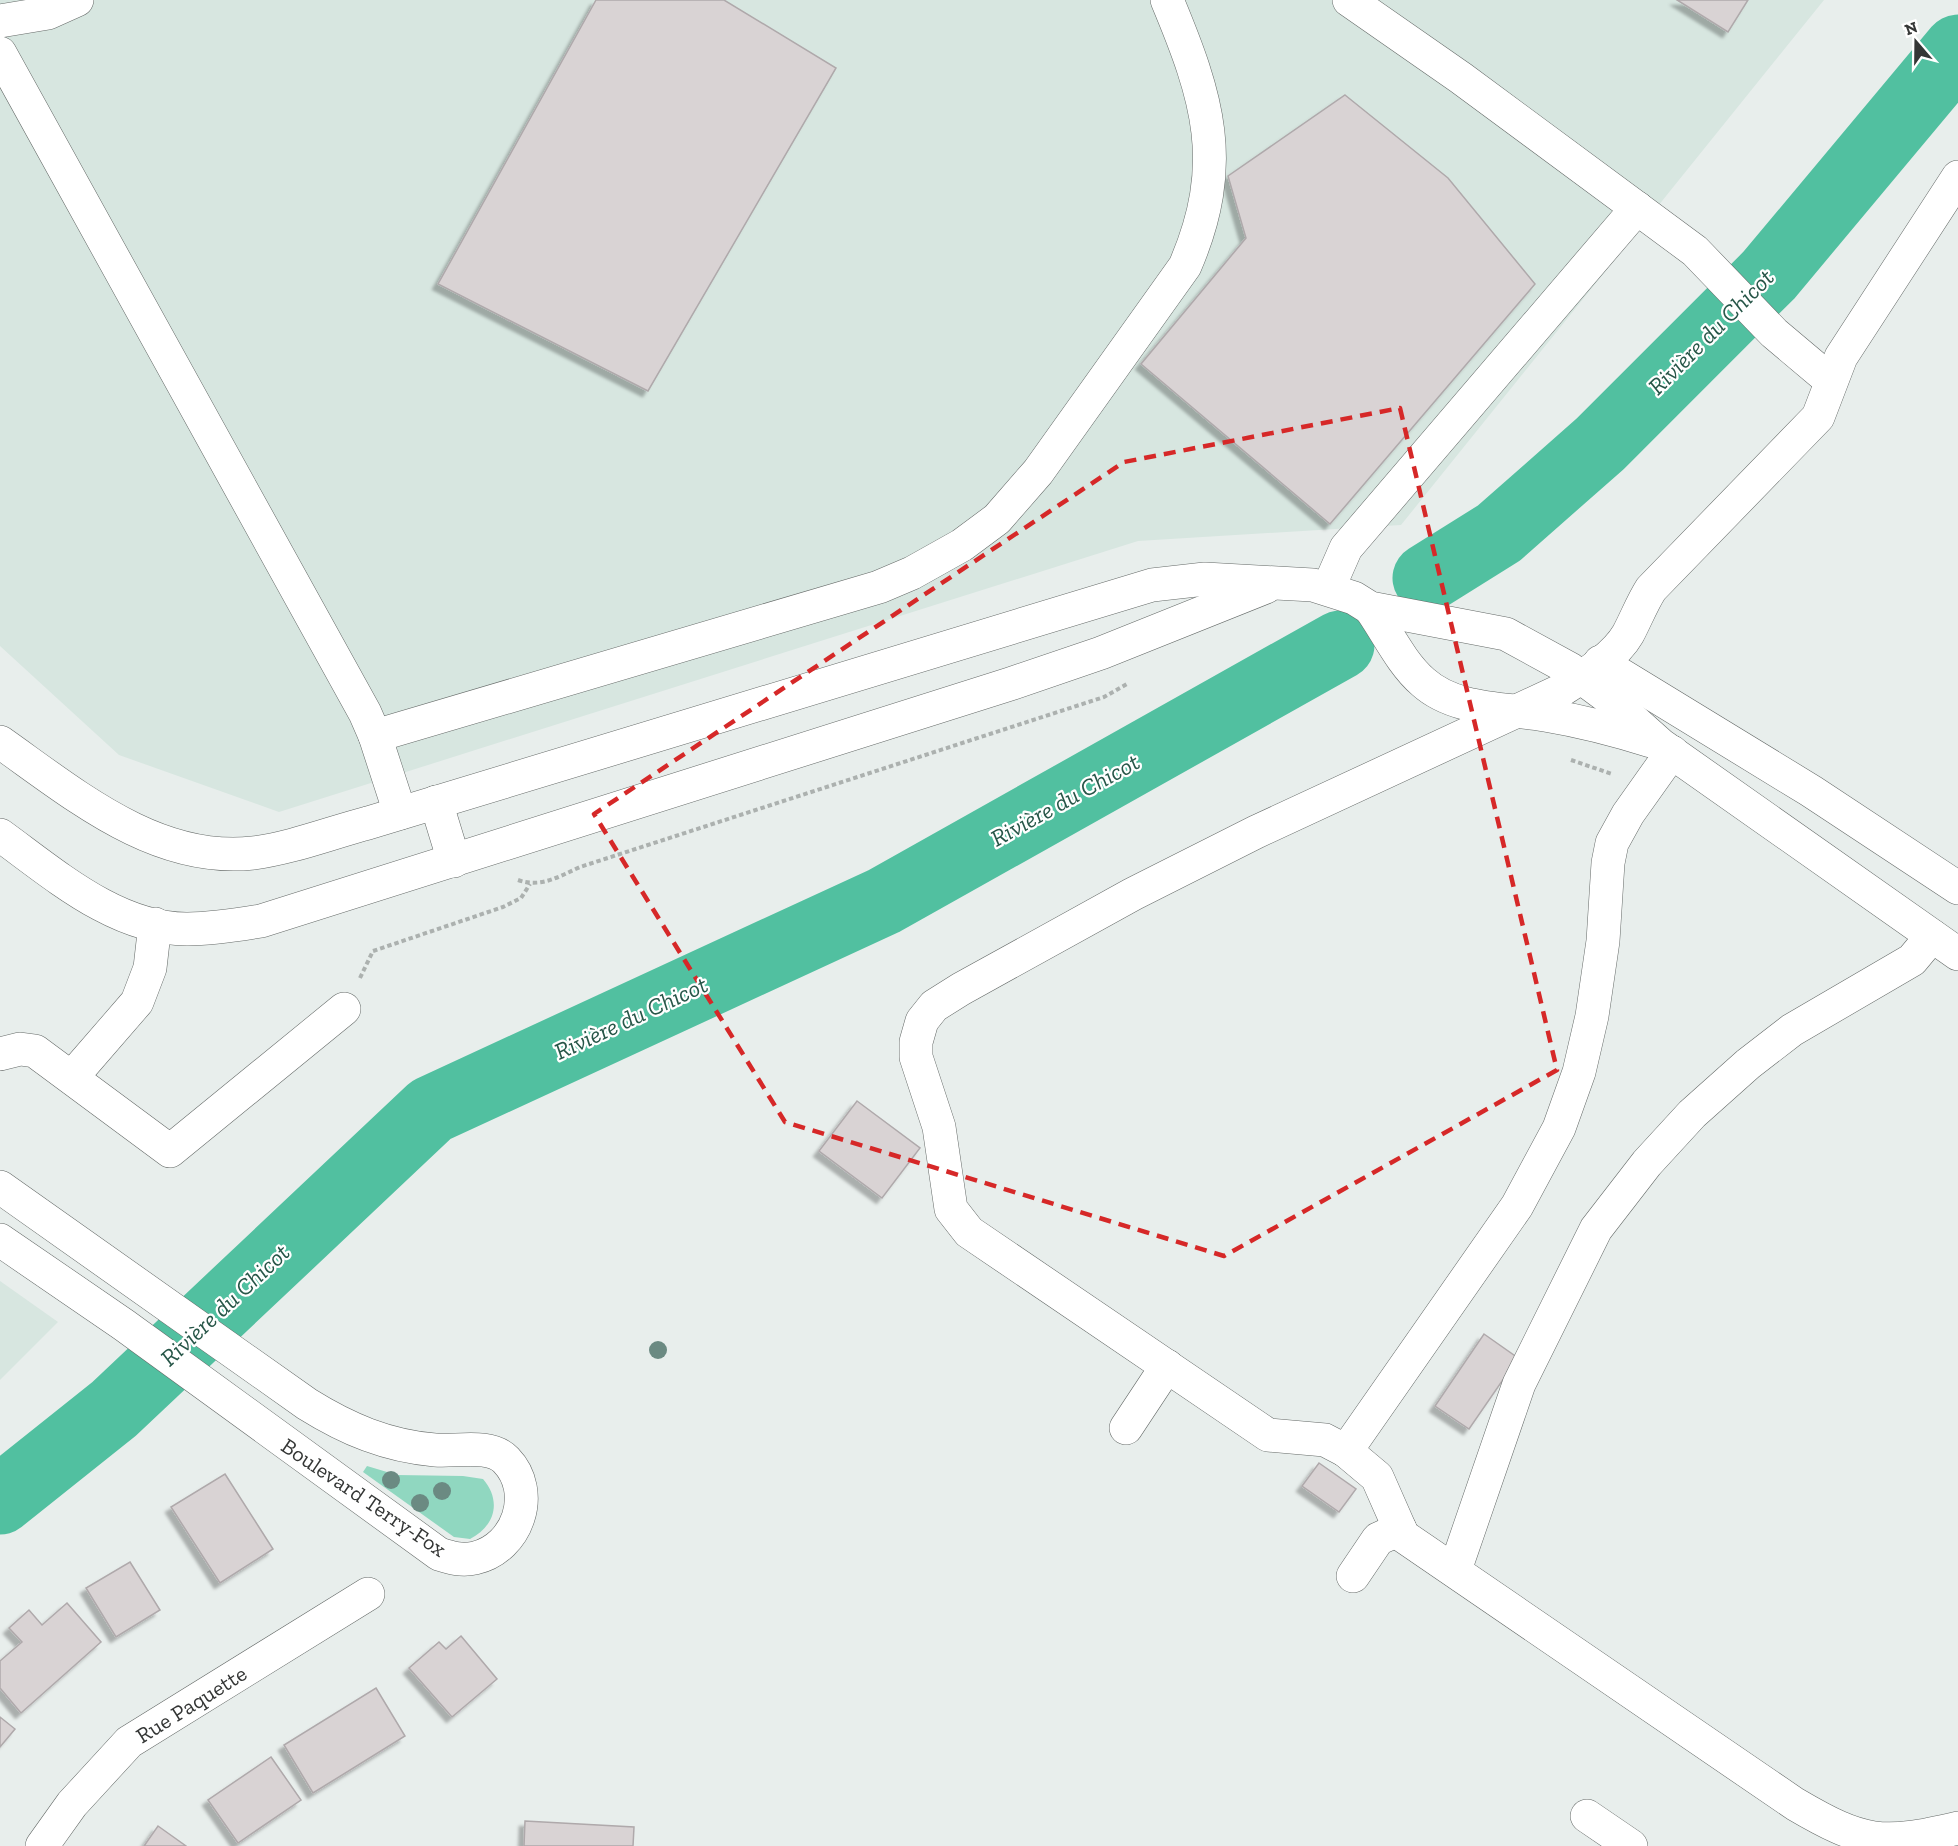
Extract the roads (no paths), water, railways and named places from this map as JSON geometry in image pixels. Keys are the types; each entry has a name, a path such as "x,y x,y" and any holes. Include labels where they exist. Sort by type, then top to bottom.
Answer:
{"street":[{"path":"0,21 48,13 77,0"},
{"path":"375,736 879,587 912,573 962,545 997,519 1038,472 1185,266 1198,235 1212,158 1207,121 1189,52 1167,0"},
{"path":"1349,0 1695,251 1774,333 1831,381"},
{"path":"0,53 205,419 365,713 375,736 400,813"},
{"path":"1945,1836 1872,1838 1855,1835 1823,1820 1624,1688 1403,1536 1377,1477 1346,1451 1326,1440 1268,1435 969,1232 951,1209 939,1127 916,1057 916,1042 922,1021 934,1006 1133,894 1256,832 1518,711 1591,670 1627,634 1651,588 1818,417 1841,357 1958,177"},
{"path":"1328,589 1346,548 1637,208"},
{"path":"0,742 105,814 175,846 227,854 253,853 400,813 1152,585 1205,579 1270,585 1290,583 1328,589 1354,598 1370,608 1506,634 1591,670 1811,791 1958,888"},
{"path":"0,835 89,897 127,916 186,930 261,921 1101,653 1270,585"},
{"path":"1370,608 1411,669 1436,692 1479,707 1518,711 1602,726 1667,748"},
{"path":"1591,670 1667,748 1958,954"},
{"path":"1346,1451 1517,1206 1558,1128 1579,1072 1593,1016 1604,941 1608,863 1612,843 1646,789 1667,748"},
{"path":"436,802 454,861"},
{"path":"72,1077 137,1002 150,968 155,924"},
{"path":"1455,1570 1519,1384 1596,1229 1654,1155 1692,1114 1748,1064 1792,1030 1912,960 1932,936"},
{"path":"0,1054 20,1049 35,1051 170,1151 344,1009"},
{"name":"Boulevard Terry-Fox","path":"0,1187 327,1417 364,1434 413,1448 492,1452 504,1457 514,1469 520,1485 520,1515 512,1531 489,1553 474,1558 456,1559 439,1554 124,1325 0,1240"},
{"path":"1126,1428 1167,1366"},
{"path":"1353,1576 1378,1539 1400,1529"},
{"name":"Rue Paquette","path":"42,1846 72,1804 129,1742 368,1594"},
{"path":"1587,1816 1631,1846"}],"waterway":[{"name":"Rivière du Chicot","path":"1427,578 1499,533 1600,444 1769,275 1958,49"},
{"name":"Rivière du Chicot","path":"0,1500 114,1409 431,1110 884,901 1340,645"}]}
